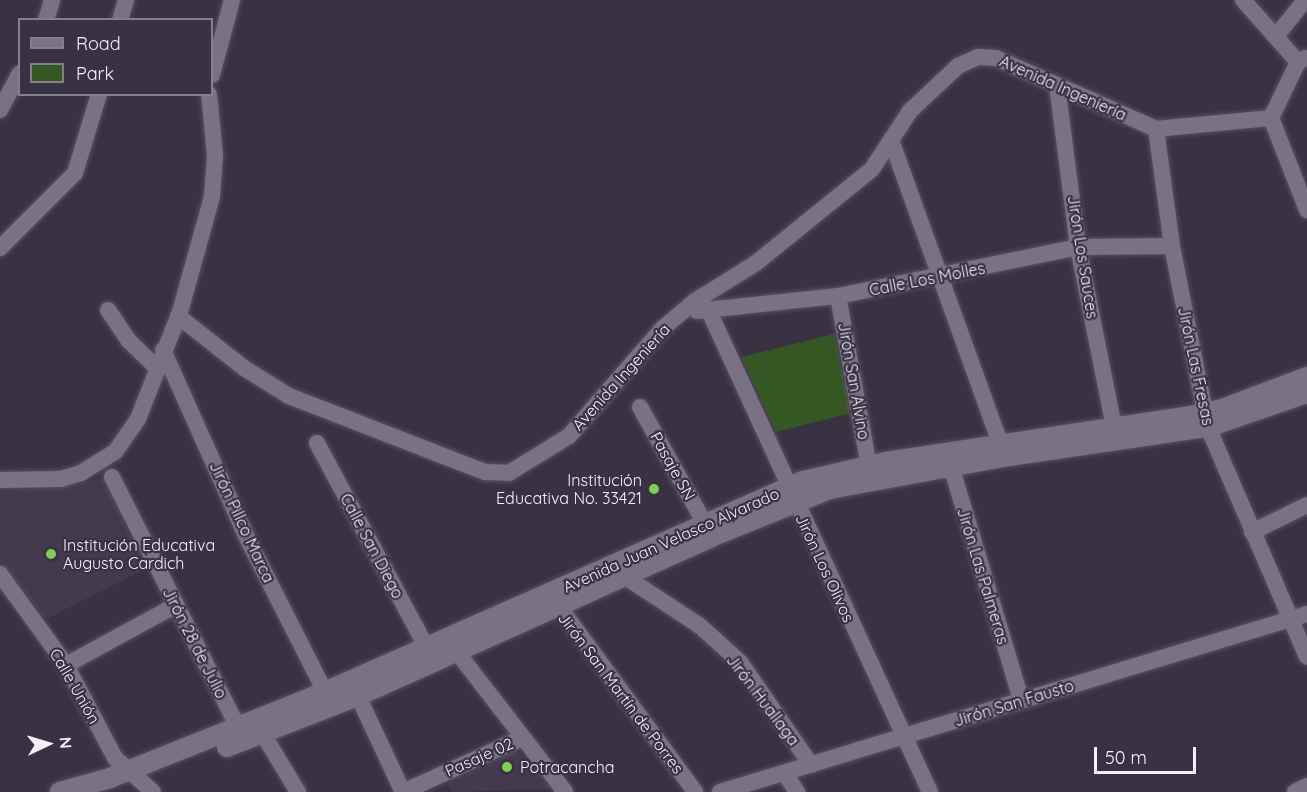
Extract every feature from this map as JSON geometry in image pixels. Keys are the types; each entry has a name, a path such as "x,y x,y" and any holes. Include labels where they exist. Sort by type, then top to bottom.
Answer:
{"street":[{"path":"46,18 51,0"},
{"path":"121,18 126,0"},
{"path":"213,71 232,0"},
{"path":"1243,0 1303,60 1271,118 1307,210"},
{"path":"1277,35 1305,0"},
{"name":"Avenida Ingeniería","path":"178,316 244,368 289,396 485,472 510,473 569,436 663,328 682,312 756,263 872,170 910,111 958,66 978,57 996,58 1156,129 1271,118"},
{"path":"0,110 18,77"},
{"name":"Jirón Los Sauces","path":"1057,85 1078,247 1114,427"},
{"path":"0,248 75,173 98,96"},
{"path":"0,480 61,479 81,473 115,452 138,419 156,366 178,316 212,197 215,155 209,96"},
{"name":"Jirón Las Fresas","path":"1156,129 1172,246 1206,420 1307,657"},
{"path":"891,140 1000,443"},
{"name":"Calle Los Molles","path":"682,312 838,296 942,277 1078,247 1172,246"},
{"name":"Jirón San Alvino","path":"838,296 869,466"},
{"name":"Jirón Los Olivos","path":"708,309 791,494 930,792"},
{"path":"108,310 136,348 156,366"},
{"name":"Jirón Pillco Marca","path":"163,350 249,540 325,692"},
{"name":"Avenida Juan Velasco Alvarado","path":"553,600 624,576 791,494 830,489 948,460 1000,443 1114,427 1206,420 1307,377"},
{"name":"Avenida Juan Velasco Alvarado","path":"252,731 358,696 451,645 553,600 705,524 869,466 948,460 1206,420 1307,393"},
{"name":"Pasaje SN","path":"640,407 705,524"},
{"name":"Calle San Diego","path":"317,443 427,648"},
{"name":"Jirón Las Palmeras","path":"948,460 1021,700"},
{"name":"Jirón 28 de Julio","path":"112,477 234,720 266,739 297,792"},
{"path":"1252,532 1307,505"},
{"name":"Calle Unión","path":"0,574 66,665 116,758 140,780"},
{"name":"Jirón Huallaga","path":"624,576 700,626 740,663 811,765"},
{"name":"Jirón San Martín de Porres","path":"553,600 695,792"},
{"path":"66,665 176,605"},
{"name":"Jirón San Fausto","path":"720,792 1307,614"},
{"path":"451,645 565,792"},
{"name":"Avenida Juan Velasco Alvarado","path":"106,792 140,780 252,731 325,692 427,648 451,645"},
{"path":"358,696 403,792"},
{"name":"Pasaje 02","path":"403,792 522,738"},
{"path":"784,774 797,792"},
{"name":"Avenida Juan Velasco Alvarado","path":"60,792 140,780"},
{"path":"1295,792 1307,786"}],"shaded area":[{"path":"104,477 145,569 46,619 0,560 0,492 71,486"},
{"name":"Potracancha","path":"517,750 551,789 452,792 448,784"}],"green space":[{"path":"834,334 851,413 776,432 742,357"}],"place":[{"name":"Institución Educativa No. 33421","path":"654,489"},
{"name":"Institución Educativa Augusto Cardich","path":"51,554"},
{"name":"Potracancha","path":"507,767"}]}
